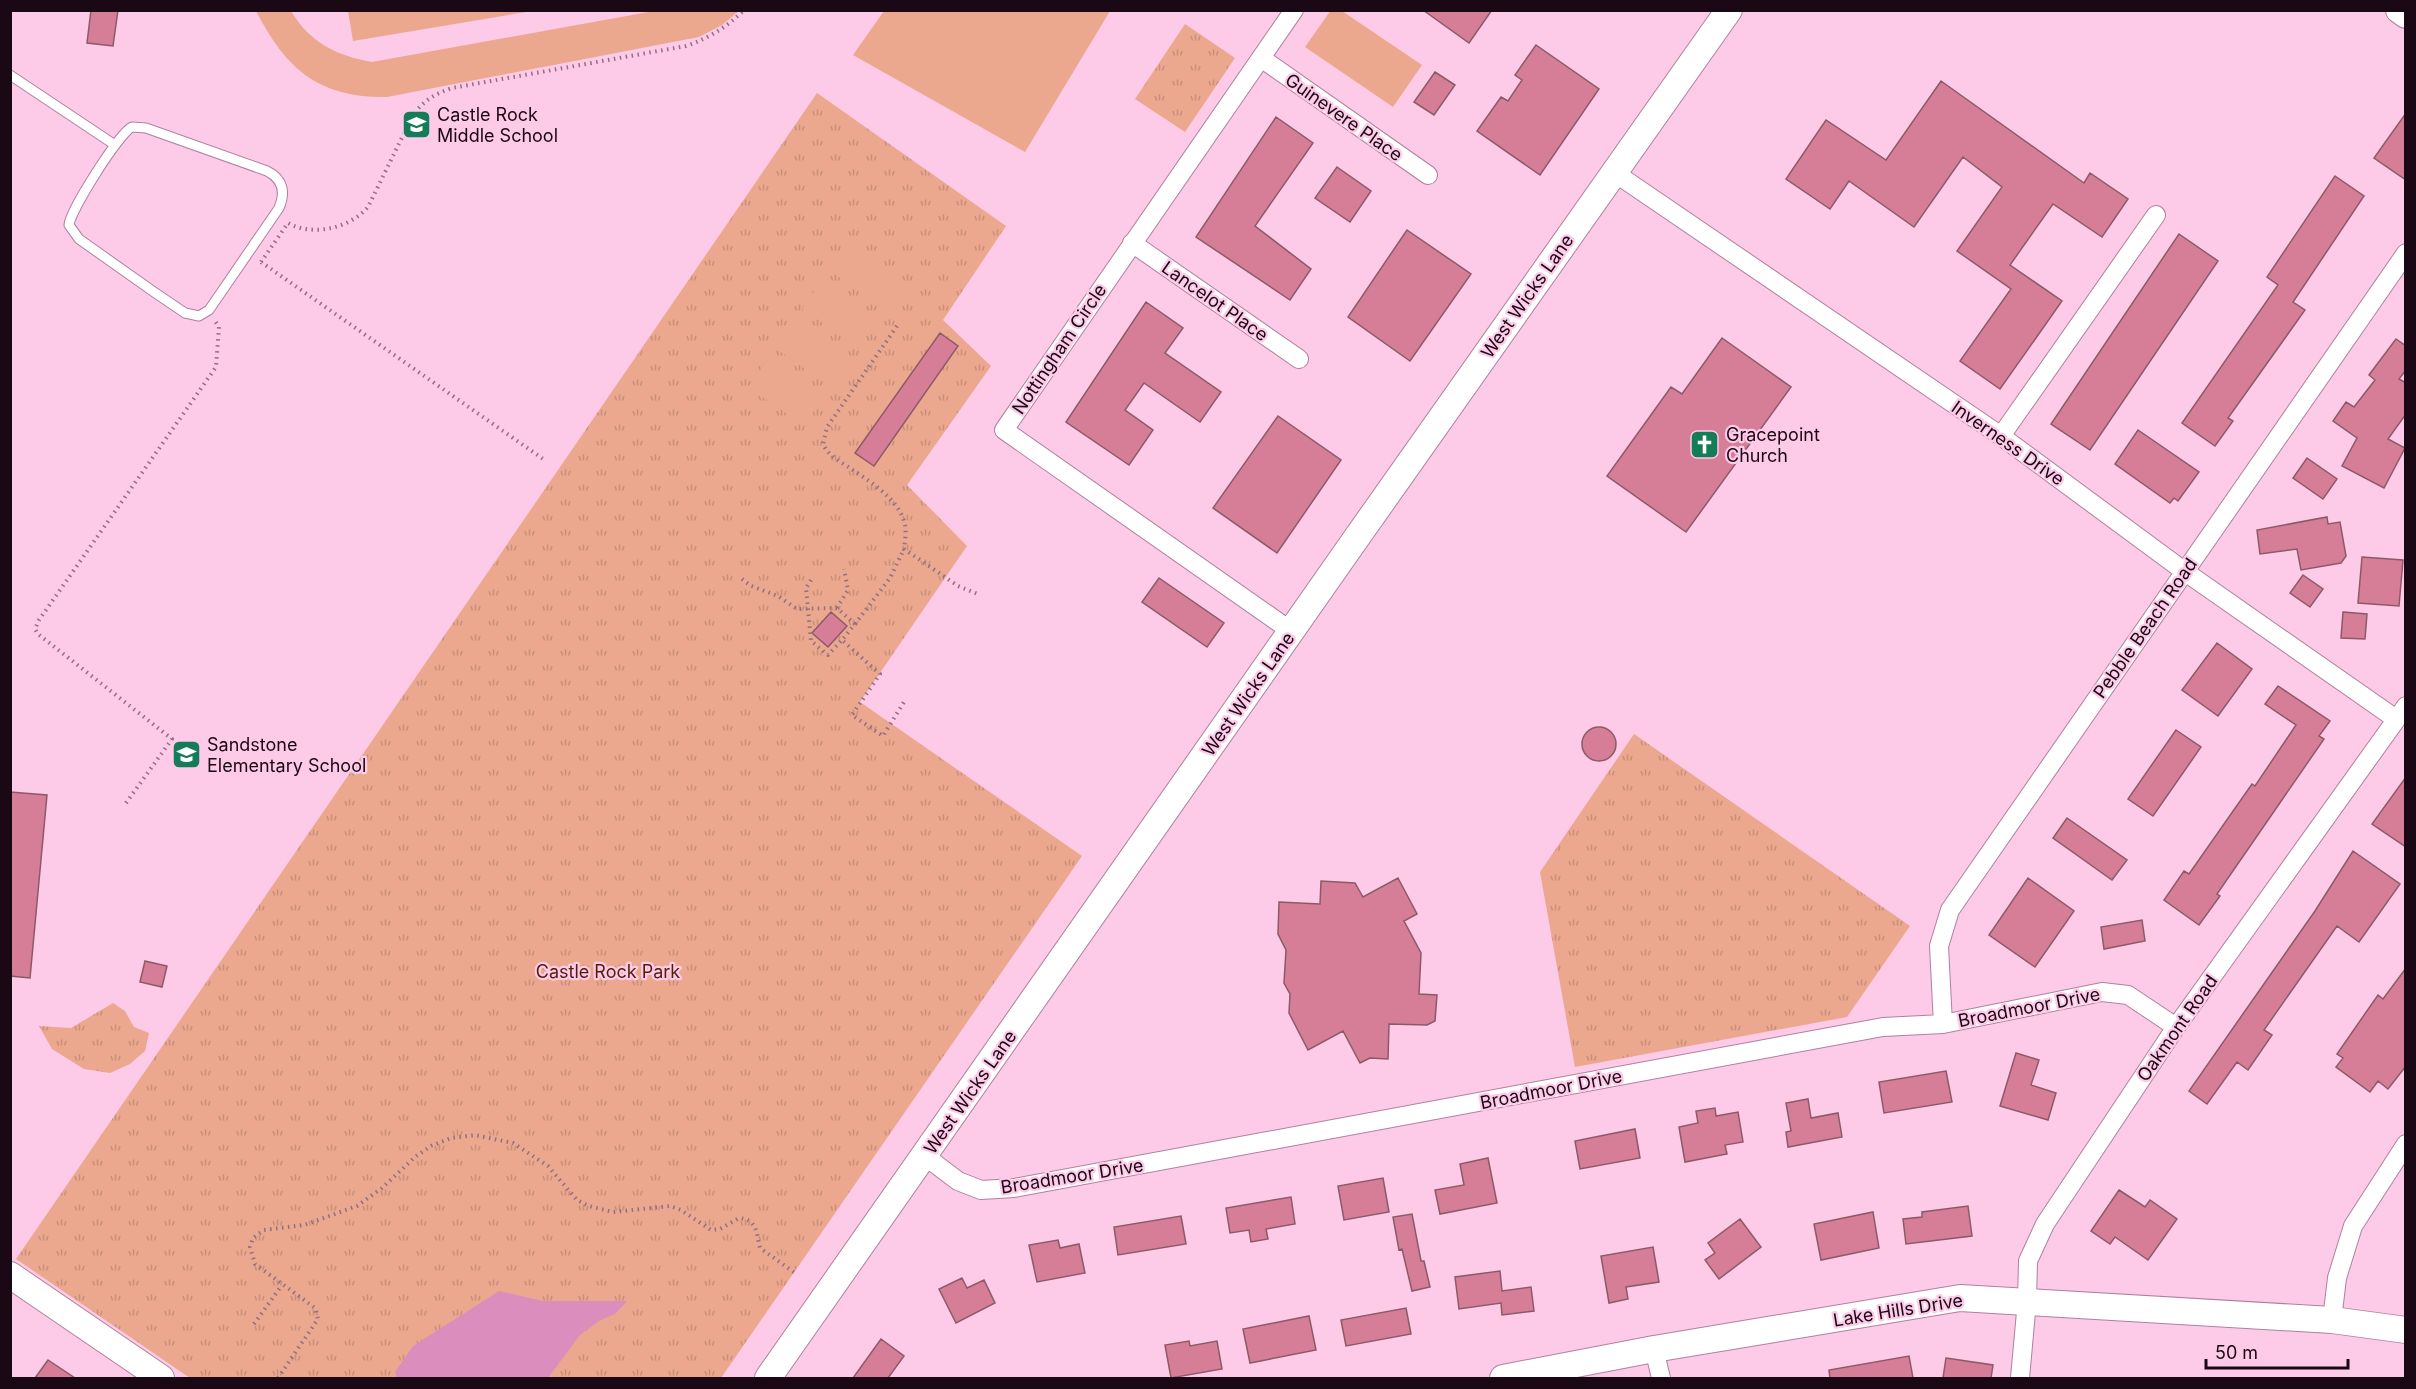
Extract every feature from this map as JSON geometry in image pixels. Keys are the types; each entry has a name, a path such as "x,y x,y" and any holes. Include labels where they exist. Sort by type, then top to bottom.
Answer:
{"main road":[{"name":"West Wicks Lane","path":"768,1378 1729,10"},
{"path":"2399,10 2406,15"},
{"path":"10,1275 161,1378"},
{"name":"Lake Hills Drive","path":"1503,1378 1654,1349 1960,1298 2332,1320 2406,1330"}],"street":[{"name":"Nottingham Circle","path":"1292,631 1004,430 1294,10"},
{"name":"Guinevere Place","path":"1261,58 1428,175"},
{"name":"Inverness Drive","path":"1615,173 2001,436 2184,571 2401,713"},
{"path":"2001,436 2156,214"},
{"name":"Lancelot Place","path":"1132,243 1299,359"},
{"name":"Pebble Beach Road","path":"1943,1023 1940,946 1950,910 2406,253"},
{"name":"Oakmont Road","path":"2020,1378 2028,1261 2045,1224 2176,1027 2401,713"},
{"name":"Broadmoor Drive","path":"925,1156 958,1181 981,1190 1014,1188 1882,1028 1943,1023 2102,992 2128,995 2176,1027"},
{"path":"2332,1320 2337,1278 2353,1226 2406,1144"},
{"path":"1654,1349 1661,1378"}],"lane":[{"path":"10,75 115,146"},
{"path":"137,127 245,163 273,175 283,189 282,201 248,253 209,310 199,316 185,313 79,239 71,231 70,219 72,212 115,146 128,129 137,127"}],"path":[{"path":"261,262 288,223 304,228 330,228 360,216 368,207 413,115 422,104 439,92 686,46 711,36 728,25 744,10"},
{"path":"248,253 546,461"},
{"path":"126,803 172,739 38,634 35,629 39,620 216,367 219,327 209,310"},
{"path":"811,580 806,588 811,641 828,655 890,578 904,549 906,529 895,506 872,483 831,456 823,444 827,427 897,326"},
{"path":"904,549 958,586 978,594"},
{"path":"837,608 848,590 844,569"},
{"path":"742,579 751,586 778,596 797,609 837,608 855,624"},
{"path":"842,640 880,674 852,715 883,736 904,702"},
{"path":"278,1378 318,1320 315,1308 255,1264 250,1247 253,1238 264,1230 304,1225 357,1206 382,1188 423,1151 451,1138 464,1136 500,1139 527,1150 548,1166 577,1200 589,1206 613,1212 670,1206 681,1210 711,1230 720,1229 739,1218 751,1221 756,1226 760,1248 795,1273"},
{"path":"254,1324 282,1285"}],"green space":[{"path":"348,10 532,11 353,41"},
{"path":"1331,10 1342,11 1422,65 1393,107 1305,47"},
{"path":"256,11 291,11 306,31 325,46 347,56 372,62 654,11 739,11 722,25 699,37 387,97 342,92 323,86 307,76 279,49"},
{"path":"884,11 1110,11 1025,152 853,55"},
{"path":"1185,24 1235,58 1185,132 1135,99"},
{"name":"Castle Rock Park","path":"817,93 1006,226 943,320 991,366 907,485 967,546 860,702 1082,856 721,1378 190,1378 16,1259"},
{"path":"847,245 902,284 885,309 829,270"},
{"path":"820,283 876,322 858,347 802,309"},
{"path":"793,322 849,361 831,387 775,348"},
{"path":"766,361 822,400 804,425 748,387"},
{"path":"1634,734 1910,926 1847,1017 1575,1067 1540,872"},
{"path":"113,1003 125,1011 134,1027 149,1033 145,1051 130,1064 110,1073 84,1069 52,1049 39,1026 71,1028"}],"shaded area":[{"path":"499,1291 543,1301 627,1301 615,1314 599,1321 580,1335 548,1378 397,1378 395,1372 413,1346"}],"building":[{"path":"91,10 118,10 113,46 87,43"},
{"path":"1423,10 1492,10 1469,43"},
{"path":"1536,45 1599,89 1540,175 1477,131 1501,97 1508,101 1522,80 1515,75"},
{"path":"1435,72 1455,85 1434,115 1414,102"},
{"path":"1941,81 2084,183 2090,173 2128,199 2102,237 2053,204 2010,265 2062,301 2000,389 1960,361 2011,289 1957,251 2002,187 1963,157 1914,227 1849,181 1830,209 1786,179 1826,120 1886,160"},
{"path":"2406,113 2406,180 2374,158"},
{"path":"1276,117 1313,143 1255,226 1311,269 1290,300 1196,237"},
{"path":"1337,167 1371,191 1350,222 1315,198"},
{"path":"2335,176 2364,196 2293,302 2305,310 2228,418 2233,421 2215,446 2182,423 2278,285 2267,277"},
{"path":"1407,230 1471,274 1410,361 1348,317"},
{"path":"2179,234 2218,261 2090,450 2051,424"},
{"path":"1146,302 1183,328 1165,353 1221,392 1200,422 1144,383 1125,410 1153,430 1129,465 1066,422"},
{"path":"940,333 958,346 874,466 855,453"},
{"path":"1722,338 1791,387 1686,532 1607,476 1671,387 1682,394"},
{"path":"2396,339 2406,346 2406,370 2399,379 2406,383 2406,414 2388,439 2405,448 2384,488 2342,466 2357,438 2333,421 2346,402 2354,407 2375,380 2369,375"},
{"path":"1278,416 1341,460 1277,553 1213,508"},
{"path":"2138,430 2199,472 2178,501 2174,498 2170,503 2115,464"},
{"path":"2307,458 2337,479 2323,499 2293,478"},
{"path":"2327,517 2328,524 2340,522 2346,556 2341,563 2301,570 2297,549 2260,554 2257,530"},
{"path":"2362,557 2403,560 2399,606 2358,603"},
{"path":"2303,575 2323,589 2310,607 2290,593"},
{"path":"1159,578 1224,623 1207,647 1142,602"},
{"path":"831,612 847,626 828,647 812,633"},
{"path":"2343,612 2367,614 2365,639 2341,638"},
{"path":"2217,643 2252,669 2218,716 2182,690"},
{"path":"2278,686 2330,721 2319,736 2324,739 2217,894 2220,896 2199,925 2164,900 2184,871 2189,874 2252,784 2255,786 2296,725 2265,704"},
{"path":"1599,727 1611,732 1616,744 1611,756 1599,761 1587,756 1582,744 1587,732"},
{"path":"2176,730 2201,747 2153,816 2128,799"},
{"path":"2406,777 2406,847 2372,824"},
{"path":"10,792 47,795 30,978 10,976"},
{"path":"2067,818 2127,860 2112,880 2053,838"},
{"path":"2353,851 2400,884 2359,942 2337,926 2264,1030 2272,1035 2248,1070 2237,1062 2207,1104 2189,1091 2315,911"},
{"path":"1398,878 1417,914 1404,921 1421,953 1419,994 1437,995 1435,1021 1427,1025 1389,1024 1388,1059 1370,1058 1360,1063 1343,1031 1308,1050 1289,1013 1290,994 1284,983 1286,950 1278,934 1279,902 1320,904 1321,881 1355,883 1363,897"},
{"path":"2028,878 2074,911 2035,967 1989,935"},
{"path":"2142,920 2145,941 2104,949 2101,927"},
{"path":"145,961 167,966 162,987 140,982"},
{"path":"2406,968 2406,1066 2388,1089 2378,1081 2370,1092 2336,1067 2343,1058 2337,1054 2378,995 2383,999"},
{"path":"2016,1053 2039,1060 2031,1085 2056,1093 2048,1120 2000,1106"},
{"path":"1946,1071 1952,1102 1884,1113 1879,1082"},
{"path":"1808,1099 1811,1118 1838,1113 1842,1137 1788,1147 1786,1132 1791,1131 1786,1103"},
{"path":"1715,1108 1716,1116 1738,1112 1743,1142 1725,1145 1727,1154 1685,1162 1679,1127 1698,1123 1696,1111"},
{"path":"1635,1129 1640,1158 1580,1169 1575,1141"},
{"path":"1488,1158 1497,1203 1440,1214 1435,1190 1464,1185 1460,1164"},
{"path":"1383,1178 1389,1212 1344,1220 1338,1186"},
{"path":"2119,1190 2145,1207 2150,1200 2177,1219 2148,1260 2115,1237 2110,1244 2091,1231"},
{"path":"1291,1197 1295,1224 1266,1229 1268,1239 1251,1242 1249,1230 1230,1233 1226,1208"},
{"path":"1968,1206 1972,1236 1906,1244 1903,1219 1922,1217 1922,1212"},
{"path":"1873,1212 1879,1248 1821,1260 1814,1224"},
{"path":"1412,1214 1421,1261 1424,1261 1430,1287 1412,1291 1402,1249 1399,1250 1393,1217"},
{"path":"1181,1216 1186,1244 1118,1255 1114,1227"},
{"path":"1740,1219 1761,1247 1719,1279 1705,1260 1715,1253 1708,1243"},
{"path":"1058,1240 1060,1248 1079,1244 1085,1273 1037,1282 1029,1245"},
{"path":"1653,1247 1659,1282 1626,1287 1628,1299 1609,1303 1601,1256"},
{"path":"1500,1271 1502,1291 1531,1287 1534,1311 1502,1315 1501,1303 1459,1309 1455,1277"},
{"path":"962,1278 967,1288 984,1280 995,1303 956,1323 939,1289"},
{"path":"1406,1308 1411,1334 1346,1346 1341,1320"},
{"path":"1309,1316 1316,1350 1250,1363 1243,1329"},
{"path":"881,1339 904,1356 888,1378 853,1378"},
{"path":"1189,1341 1190,1346 1217,1341 1222,1369 1171,1378 1165,1345"},
{"path":"1909,1356 1913,1378 1830,1378 1829,1370"},
{"path":"1946,1358 1993,1365 1991,1378 1943,1378"},
{"path":"48,1360 75,1378 35,1378"}],"place":[{"name":"Castle Rock Middle School","path":"416,124"},
{"name":"Gracepoint Church","path":"1705,444"},
{"name":"Sandstone Elementary School","path":"186,754"}]}
